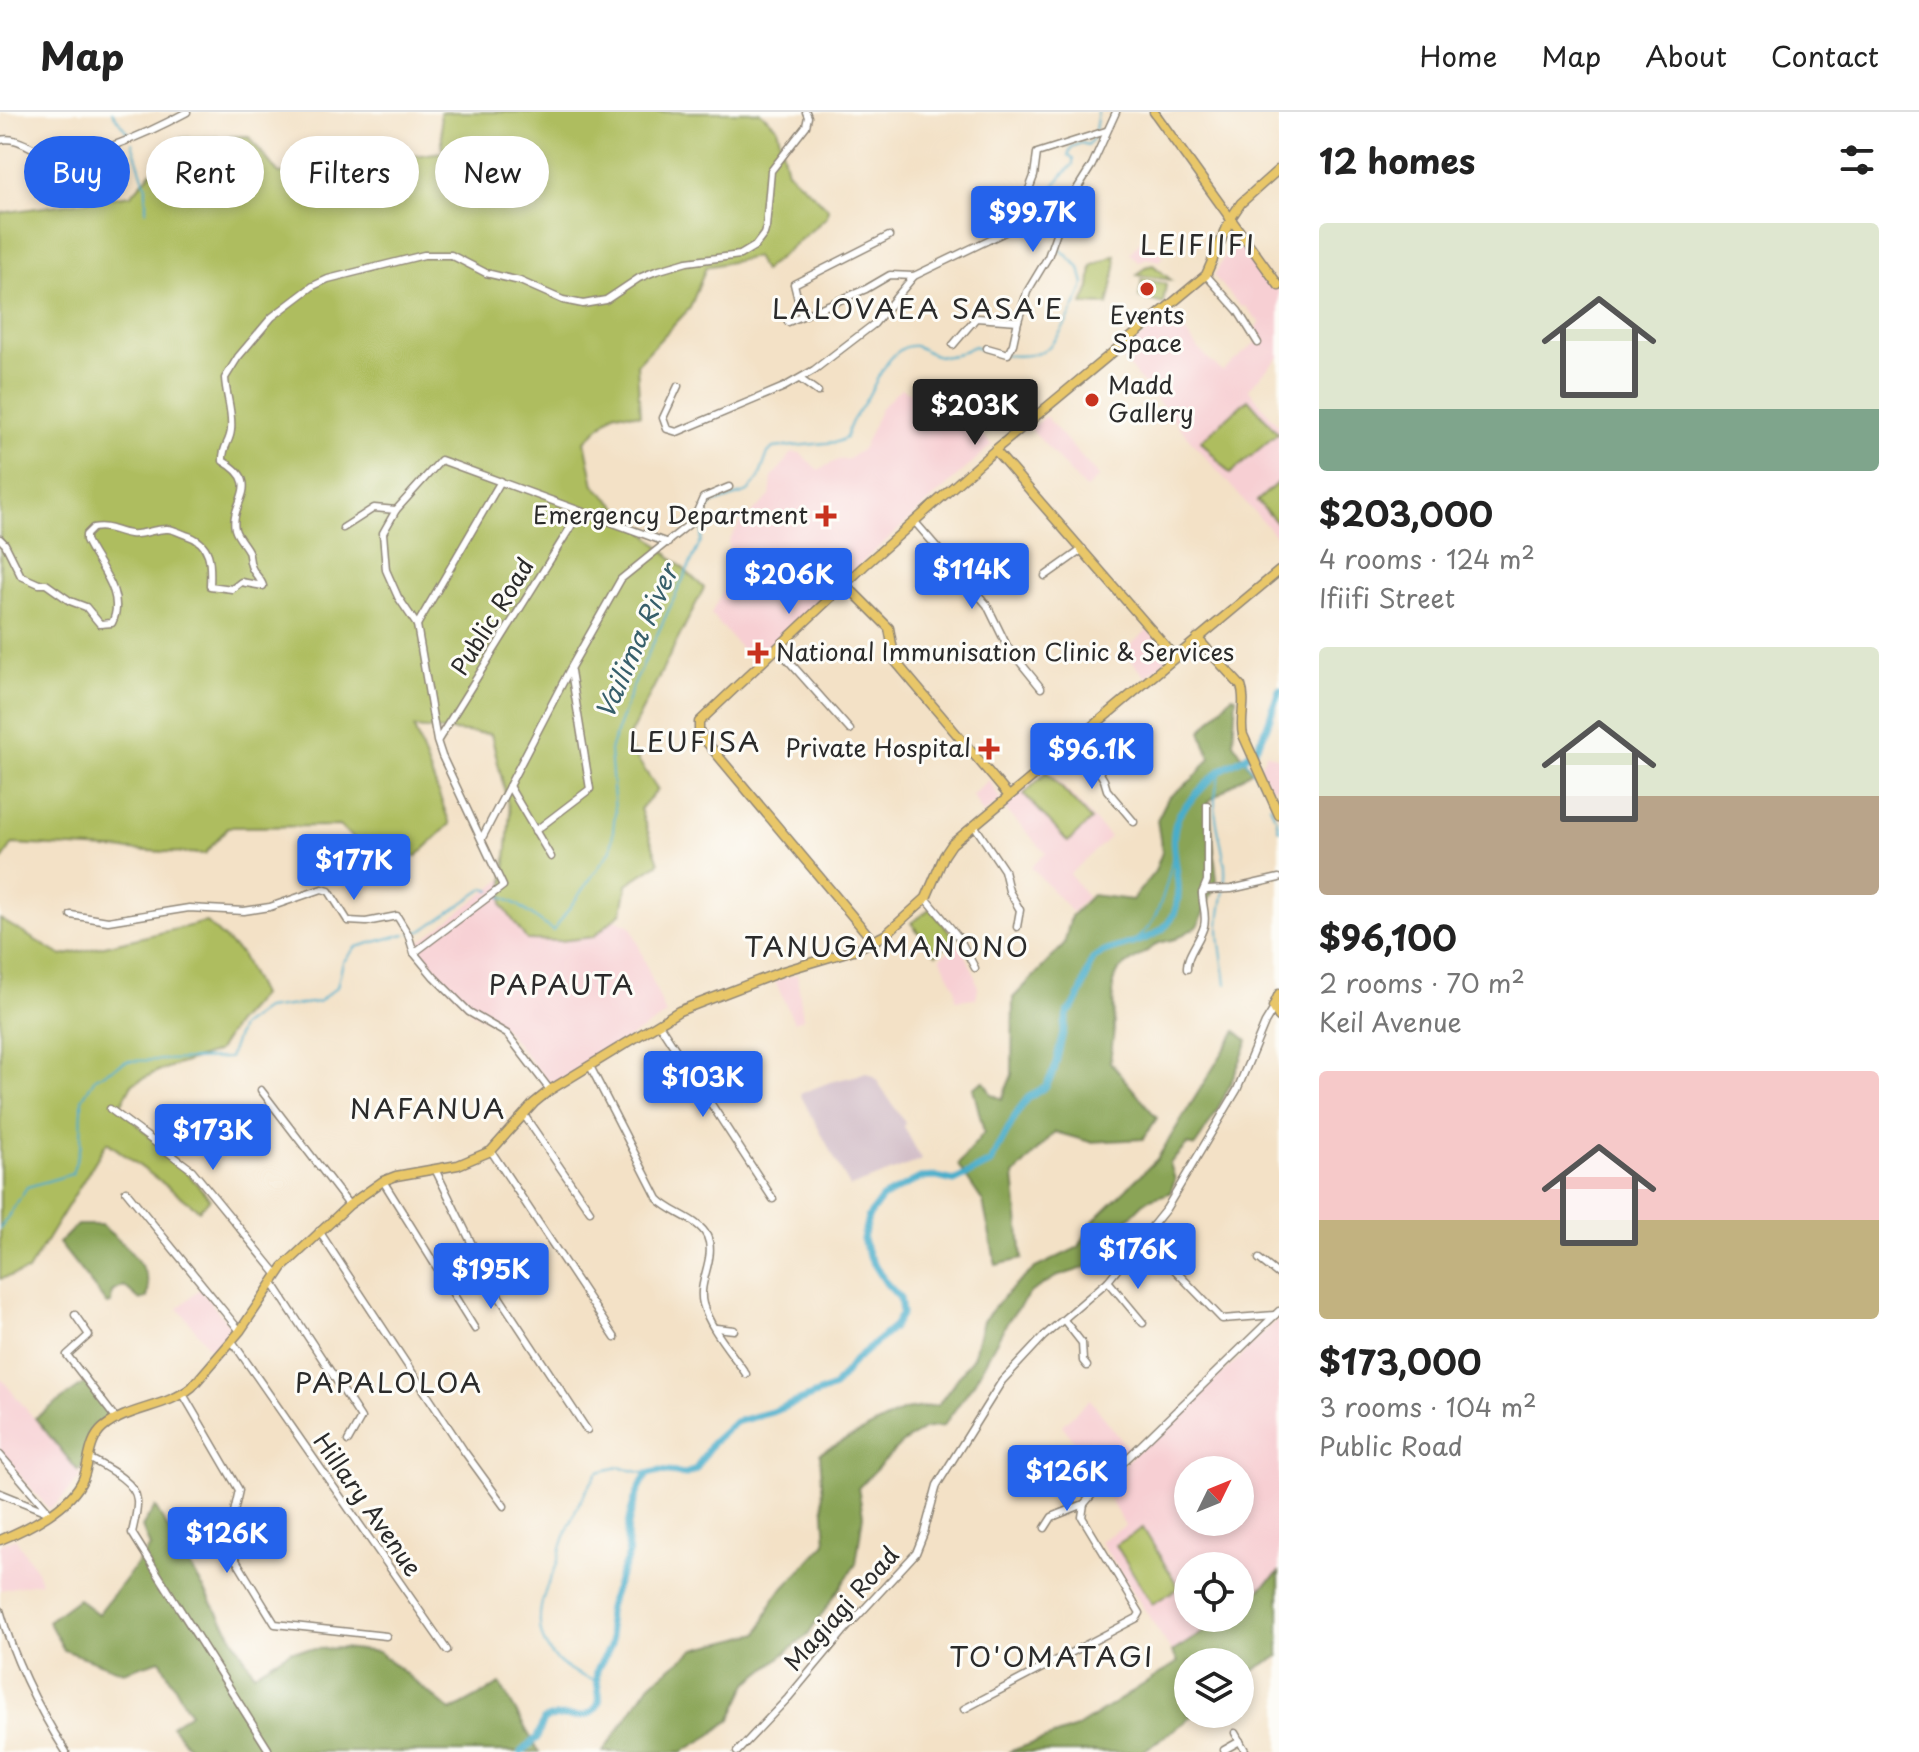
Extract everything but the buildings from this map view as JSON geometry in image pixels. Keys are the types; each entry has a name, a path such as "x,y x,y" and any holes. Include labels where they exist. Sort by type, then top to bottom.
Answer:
{"main road":[{"path":"1154,112 1279,286"},
{"path":"874,942 704,739 698,726 710,709 995,450 1206,275 1231,218 1248,194 1279,169"},
{"path":"995,450 1175,657"},
{"path":"0,1540 29,1528 80,1485 97,1434 117,1420 183,1394 240,1331 274,1278 349,1205 383,1181 396,1176 458,1165 491,1151 550,1090 679,1011 733,989 874,942 926,898 947,850 974,825 1279,571"},
{"path":"845,584 889,628 895,661 1008,795"},
{"path":"1197,638 1241,686 1241,727 1279,815"},
{"path":"1279,994 1276,1005 1279,1017"}],"street":[{"path":"0,140 11,138 48,154 74,154 115,145 148,133 187,112"},
{"path":"0,539 21,576 46,584 70,601 86,607 100,624 112,623 115,616 110,583 86,540 86,535 93,528 109,527 128,534 167,529 190,536 203,544 210,557 213,571 210,586 232,589 241,582 263,586 253,571 249,553 236,532 234,522 243,483 234,467 223,461 222,455 231,434 225,378 238,357 272,317 313,286 328,279 431,253 461,258 486,273 520,281 576,304 606,300 639,278 679,264 740,255 755,246 764,234 771,171 806,126 806,112"},
{"path":"987,348 1008,354 1027,292 1048,257 1065,208 1092,165 1099,133 1116,112"},
{"path":"678,386 663,418 664,426 671,432 800,379 868,329 914,276 1010,229 1019,216 1028,192 1037,153 1099,133"},
{"path":"802,316 794,284 889,236"},
{"path":"788,322 866,289 890,275 914,276"},
{"path":"1206,275 1238,311 1258,343"},
{"path":"953,345 976,318 1018,321"},
{"path":"800,379 818,392"},
{"name":"Public Road","path":"414,953 503,886 437,741 417,625 398,597 386,570 383,533 396,510 441,460 668,543"},
{"path":"417,625 501,481"},
{"path":"482,838 621,579 693,521 703,498 729,487"},
{"path":"343,528 374,508 396,510"},
{"name":"Public Road","path":"437,741 580,512"},
{"path":"915,522 987,605 1007,646 1041,688"},
{"path":"1045,576 1083,549"},
{"path":"778,649 850,730"},
{"path":"535,831 590,789 570,669"},
{"path":"1079,738 1107,790 1134,822"},
{"path":"509,786 551,857"},
{"path":"1187,969 1206,915 1202,893 1207,881 1207,805"},
{"path":"974,825 1004,870 1009,891 1020,910 1017,927"},
{"path":"1202,893 1279,878"},
{"path":"71,915 108,921 189,908 244,911 270,907 322,889 329,891 348,921 366,922 397,916 408,934 414,953 469,1012 507,1034 550,1090"},
{"path":"926,898 959,938 975,968"},
{"name":"Magiagi Road","path":"737,1752 916,1553 942,1474 1002,1381 1033,1347 1108,1281 1175,1196 1237,1090 1276,1005"},
{"path":"659,1024 773,1199"},
{"path":"590,1066 658,1199 667,1208 698,1226 709,1239 710,1251 702,1283 703,1302 746,1374"},
{"path":"261,1090 349,1205"},
{"path":"110,1109 192,1170 274,1278 361,1418 348,1441"},
{"path":"524,1115 590,1211"},
{"path":"491,1151 615,1338"},
{"path":"435,1169 494,1289 587,1430"},
{"path":"383,1181 475,1329"},
{"path":"126,1191 240,1331"},
{"path":"319,1231 464,1451 504,1506"},
{"path":"1142,1236 1222,1319 1277,1313"},
{"path":"1259,1259 1279,1275"},
{"path":"1108,1281 1143,1323"},
{"path":"1045,1528 1052,1517 1084,1504 1277,1313"},
{"path":"75,1315 89,1335 67,1355 117,1420"},
{"path":"1064,1320 1082,1343 1083,1361 1087,1366"},
{"path":"716,1328 734,1330"},
{"name":"Hillary Avenue","path":"232,1341 447,1650"},
{"path":"183,1394 239,1490 227,1543 275,1624 386,1636"},
{"path":"0,1455 50,1513"},
{"path":"89,1458 119,1475 135,1492 137,1498 132,1533 268,1749"},
{"path":"0,1493 50,1513"},
{"path":"964,1709 1137,1618 1140,1613 1082,1517 1084,1504"},
{"path":"0,1610 18,1661 46,1721 66,1752"},
{"path":"1235,1733 1246,1752"},
{"path":"1224,1750 1240,1741"}],"shaded area":[{"path":"1238,235 1279,292 1279,357 1248,389 1279,426 1279,540 1119,355 1171,313 1199,350 1222,371 1260,339 1254,330 1260,323 1214,276 1232,240"},
{"path":"1141,240 1159,250 1163,256 1159,261 1146,258 1139,262 1130,253"},
{"path":"901,388 971,423 992,445 836,586 755,665 711,614 728,581 729,541 739,525 770,496 772,478 793,452 800,453 818,470 838,460 849,459 863,448 881,408"},
{"path":"1045,416 1099,477 1085,489 1031,429"},
{"path":"1149,629 1171,656 1146,677 1123,651"},
{"path":"1266,753 1279,758 1279,785 1270,789 1260,767"},
{"path":"1048,770 1110,837 1070,874 1087,897 1072,912 1031,867 1046,853 1004,808"},
{"path":"989,780 1001,800 983,814 972,795"},
{"path":"511,873 631,926 666,1015 551,1086 504,1028 473,1013 430,968 414,946"},
{"path":"960,944 974,973 978,988 976,998 956,1000 955,987 940,957"},
{"path":"797,974 803,1019 794,1022 775,981"},
{"path":"867,1073 875,1078 905,1123 904,1127 922,1160 850,1187 800,1094 830,1082"},
{"path":"200,1289 233,1330 233,1335 216,1356 178,1308"},
{"path":"1279,1317 1279,1572 1254,1594 1254,1552 1174,1552 1174,1632 1204,1632 1172,1652 1100,1541 1125,1526 1101,1484 1238,1359"},
{"path":"0,1377 81,1476 49,1509 0,1453"},
{"path":"1090,1399 1129,1450 1102,1480 1062,1425"},
{"path":"15,1538 41,1582 0,1590 0,1544"}],"green space":[{"path":"440,112 760,112 777,127 787,171 828,208 827,217 763,271 755,257 706,267 690,308 637,364 640,415 615,412 585,441 594,485 704,588 626,742 658,790 640,809 659,863 627,884 622,912 593,937 560,941 527,940 502,905 510,813 491,734 414,728 450,824 417,856 371,853 339,826 228,827 205,854 13,844 0,863 0,213 36,208 130,208 130,195 146,178 146,208 264,208 264,156 280,174 280,208 419,208 419,155 435,153 435,208 549,208 549,136 442,136"},
{"path":"1115,255 1116,267 1108,305 1083,304 1090,288 1092,266"},
{"path":"1153,265 1171,280 1137,275 1145,267"},
{"path":"1142,279 1166,284 1163,304 1139,297"},
{"path":"1248,399 1278,433 1230,474 1201,441"},
{"path":"1279,481 1279,525 1257,501"},
{"path":"1232,696 1236,697 1233,742 1252,770 1209,801 1217,881 1198,926 1175,939 1159,943 1119,970 1113,982 1114,1030 1110,1062 1157,1118 1143,1139 1090,1142 1055,1132 1014,1175 1022,1259 996,1265 983,1202 958,1165 984,1132 973,1088 984,1081 991,1094 1002,1099 1012,1075 1013,998 1064,945 1071,916 1092,895 1132,900 1155,871 1162,852 1157,820 1168,798 1194,778 1210,758 1201,731"},
{"path":"1047,772 1091,820 1068,842 1024,794"},
{"path":"931,908 955,939 936,954 911,923"},
{"path":"0,919 62,956 206,922 241,954 261,995 235,1024 217,1052 158,1071 132,1084 120,1107 210,1199 199,1210 107,1142 28,1271 0,1279"},
{"path":"1236,1031 1248,1041 1237,1069 1203,1135 1194,1147 1188,1144 1170,1163 1175,1180 1170,1193 1147,1200 1127,1220 1109,1252 1084,1268 1056,1277 1031,1292 1007,1322 974,1383 943,1426 923,1429 900,1445 858,1488 863,1515 856,1564 808,1635 748,1683 731,1719 682,1752 603,1752 650,1684 695,1649 759,1633 774,1598 826,1543 820,1453 904,1410 938,1405 973,1357 983,1321 1005,1295 1035,1268 1079,1247 1092,1222 1157,1159"},
{"path":"77,1225 101,1225 127,1248 146,1277 147,1298 140,1300 124,1286 112,1292 111,1303 107,1304 59,1243"},
{"path":"85,1383 109,1415 89,1433 82,1467 78,1471 35,1418"},
{"path":"155,1507 254,1673 292,1650 342,1648 379,1652 451,1711 500,1684 539,1752 223,1752 218,1744 204,1752 193,1752 171,1726 190,1713 160,1660 123,1672 64,1650 48,1621 78,1599 98,1614 150,1547 142,1527"},
{"path":"1143,1528 1174,1580 1174,1591 1152,1604 1116,1545"},
{"path":"1279,1572 1279,1656 1254,1671 1254,1648 1178,1648 1204,1632 1254,1632 1254,1594"},
{"path":"1174,1665 1176,1728 1142,1752 1008,1752 1076,1728"}],"waterway":[{"path":"112,112 130,136"},
{"name":"Vailima River","path":"1095,130 1098,112"},
{"name":"Vailima River","path":"1052,235 1044,203 1052,188 1073,164 1073,158 1068,155 1072,147 1081,143 1088,145 1094,137"},
{"path":"132,143 146,187 146,211"},
{"name":"Vailima River","path":"496,894 518,905 553,931 611,850 615,812 610,750 633,686 701,541 707,511 712,504 748,492 759,478 768,453 773,448 837,442 846,438 885,366 898,351 906,347 915,346 943,356 958,354 974,346 1010,355 1029,355 1046,349 1068,320 1084,285 1080,268 1056,245"},
{"path":"521,1752 537,1738 544,1720 557,1716 587,1715 599,1703 597,1671 611,1643 609,1606 629,1554 627,1534 631,1512 647,1474 659,1471 686,1474 696,1469 712,1443 735,1422 772,1412 834,1387 855,1360 893,1328 902,1313 900,1298 869,1256 863,1239 868,1217 882,1198 920,1178 937,1177 954,1181 990,1163 1018,1111 1028,1098 1046,1086 1054,1071 1068,1012 1079,997 1090,964 1098,955 1152,936 1170,922 1178,899 1174,839 1179,815 1217,774 1249,755 1256,747 1267,727 1279,690"},
{"path":"1244,757 1260,782"},
{"path":"1222,769 1215,807 1225,867 1219,928 1226,984"},
{"path":"1270,805 1274,815"},
{"path":"1276,818 1279,830"},
{"path":"1133,943 1151,924 1159,908 1173,850"},
{"name":"Vailima River","path":"411,933 422,931 485,888 491,891"},
{"name":"Vailima River","path":"0,1229 27,1187 72,1174 81,1145 82,1099 95,1078 127,1061 229,1058 240,1027 265,1009 318,1002 337,987 343,962 356,947 405,934"},
{"path":"596,1681 567,1668 548,1649 542,1637 541,1609 569,1526 598,1472 619,1467 647,1474"}],"place":[{"name":"Events Space","path":"1147,289"},
{"name":"Madd Gallery","path":"1092,400"},
{"name":"Emergency Department","path":"826,516"},
{"name":"National Immunisation Clinic & Services","path":"758,653"},
{"name":"Private Hospital","path":"989,749"}],"district":[{"name":"LEIFIIFI","path":"1198,245"},
{"name":"LALOVAEA SASA'E","path":"918,309"},
{"name":"LEUFISA","path":"695,742"},
{"name":"TANUGAMANONO","path":"887,947"},
{"name":"PAPAUTA","path":"562,985"},
{"name":"NAFANUA","path":"428,1109"},
{"name":"PAPALOLOA","path":"389,1383"},
{"name":"TO'OMATAGI","path":"1052,1657"}]}
